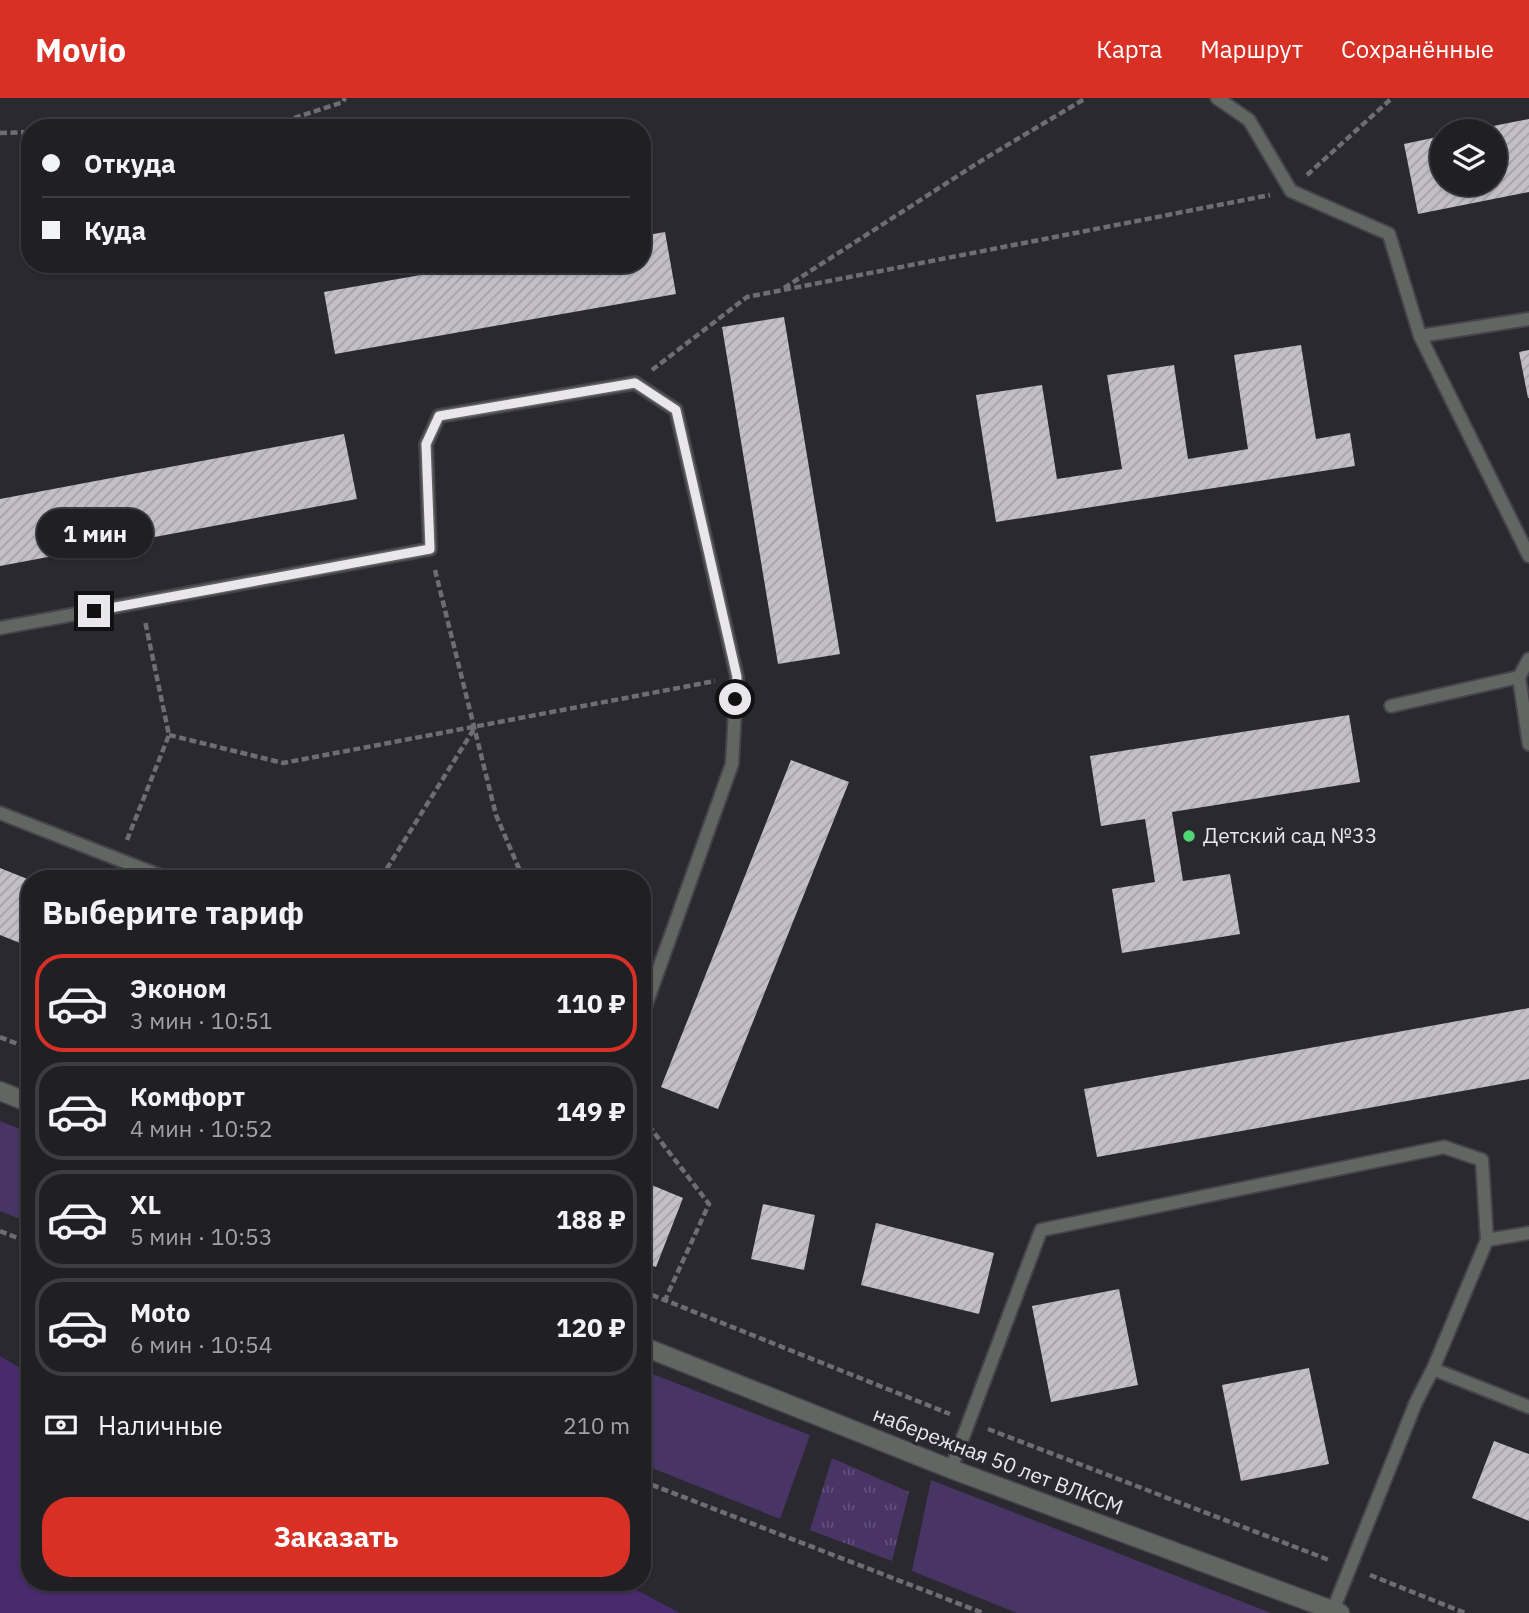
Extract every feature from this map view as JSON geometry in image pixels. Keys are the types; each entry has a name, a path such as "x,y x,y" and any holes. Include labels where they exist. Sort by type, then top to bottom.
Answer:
{"street":[{"path":"0,1091 21,1099"},
{"name":"набережная 50 лет ВЛКСМ","path":"651,1350 951,1469 1336,1612"}],"lane":[{"path":"1217,98 1250,120 1291,191 1389,234 1420,337 1529,556"},
{"path":"1420,337 1529,318"},
{"path":"0,628 430,549 426,444 439,416 635,383 676,410 737,677 732,764 651,991"},
{"path":"1529,659 1519,677 1529,744"},
{"path":"1391,706 1519,677"},
{"path":"0,813 145,870"},
{"path":"951,1469 1041,1230 1444,1147 1482,1160 1487,1240 1433,1369 1416,1402 1350,1567 1336,1612"},
{"path":"1487,1240 1529,1233"},
{"path":"1433,1369 1529,1407"}],"path":[{"path":"291,119 343,102 345,98"},
{"path":"780,291 984,159 1086,98"},
{"path":"635,383 747,297 1291,191 1392,98"},
{"path":"0,133 21,132"},
{"path":"430,549 496,816 520,870"},
{"path":"119,860 169,735 141,602"},
{"path":"169,735 283,763 474,729 737,677"},
{"path":"386,870 474,729"},
{"path":"0,1037 21,1045"},
{"path":"651,1129 709,1204 665,1300"},
{"path":"0,1231 21,1239"},
{"path":"651,1295 968,1422 1465,1613"},
{"path":"651,1484 983,1613"}],"green space":[{"path":"0,1121 21,1129 21,1219 0,1211"},
{"path":"651,1373 810,1435 780,1519 651,1468"},
{"path":"832,1458 909,1492 892,1561 810,1530"},
{"path":"931,1480 1271,1613 1017,1613 912,1571"}],"shaded area":[{"path":"0,1356 21,1369 21,1591 638,1591 680,1613 0,1613"}],"building":[{"path":"1529,119 1529,192 1418,214 1404,144 1430,139 1430,196 1507,196 1507,123"},
{"path":"665,232 676,294 335,354 324,292 432,273 651,273 651,234"},
{"path":"784,317 840,654 778,664 722,327"},
{"path":"1301,345 1316,439 1350,433 1355,466 996,522 976,395 1042,385 1057,479 1122,469 1107,375 1174,365 1188,459 1248,449 1234,355"},
{"path":"1529,350 1529,398 1528,398 1519,352"},
{"path":"344,434 357,499 0,566 0,499"},
{"path":"1349,715 1360,782 1172,812 1183,881 1230,874 1240,934 1122,953 1112,889 1155,882 1145,819 1101,826 1090,756"},
{"path":"791,760 849,782 718,1109 661,1087"},
{"path":"0,868 21,876 21,943 0,935"},
{"path":"1529,1008 1529,1079 1097,1157 1084,1089"},
{"path":"651,1185 683,1198 656,1267 651,1265"},
{"path":"763,1204 815,1215 804,1270 751,1259"},
{"path":"876,1223 994,1253 979,1314 861,1285"},
{"path":"1119,1289 1138,1385 1051,1402 1032,1306"},
{"path":"1309,1368 1329,1464 1241,1481 1222,1385"},
{"path":"1494,1441 1529,1454 1529,1521 1472,1498"}],"place":[{"name":"Детский сад №33","path":"1189,836"}],"route":[{"path":"94,611 430,549 426,444 439,416 635,383 676,410 737,677 735,699"}]}
